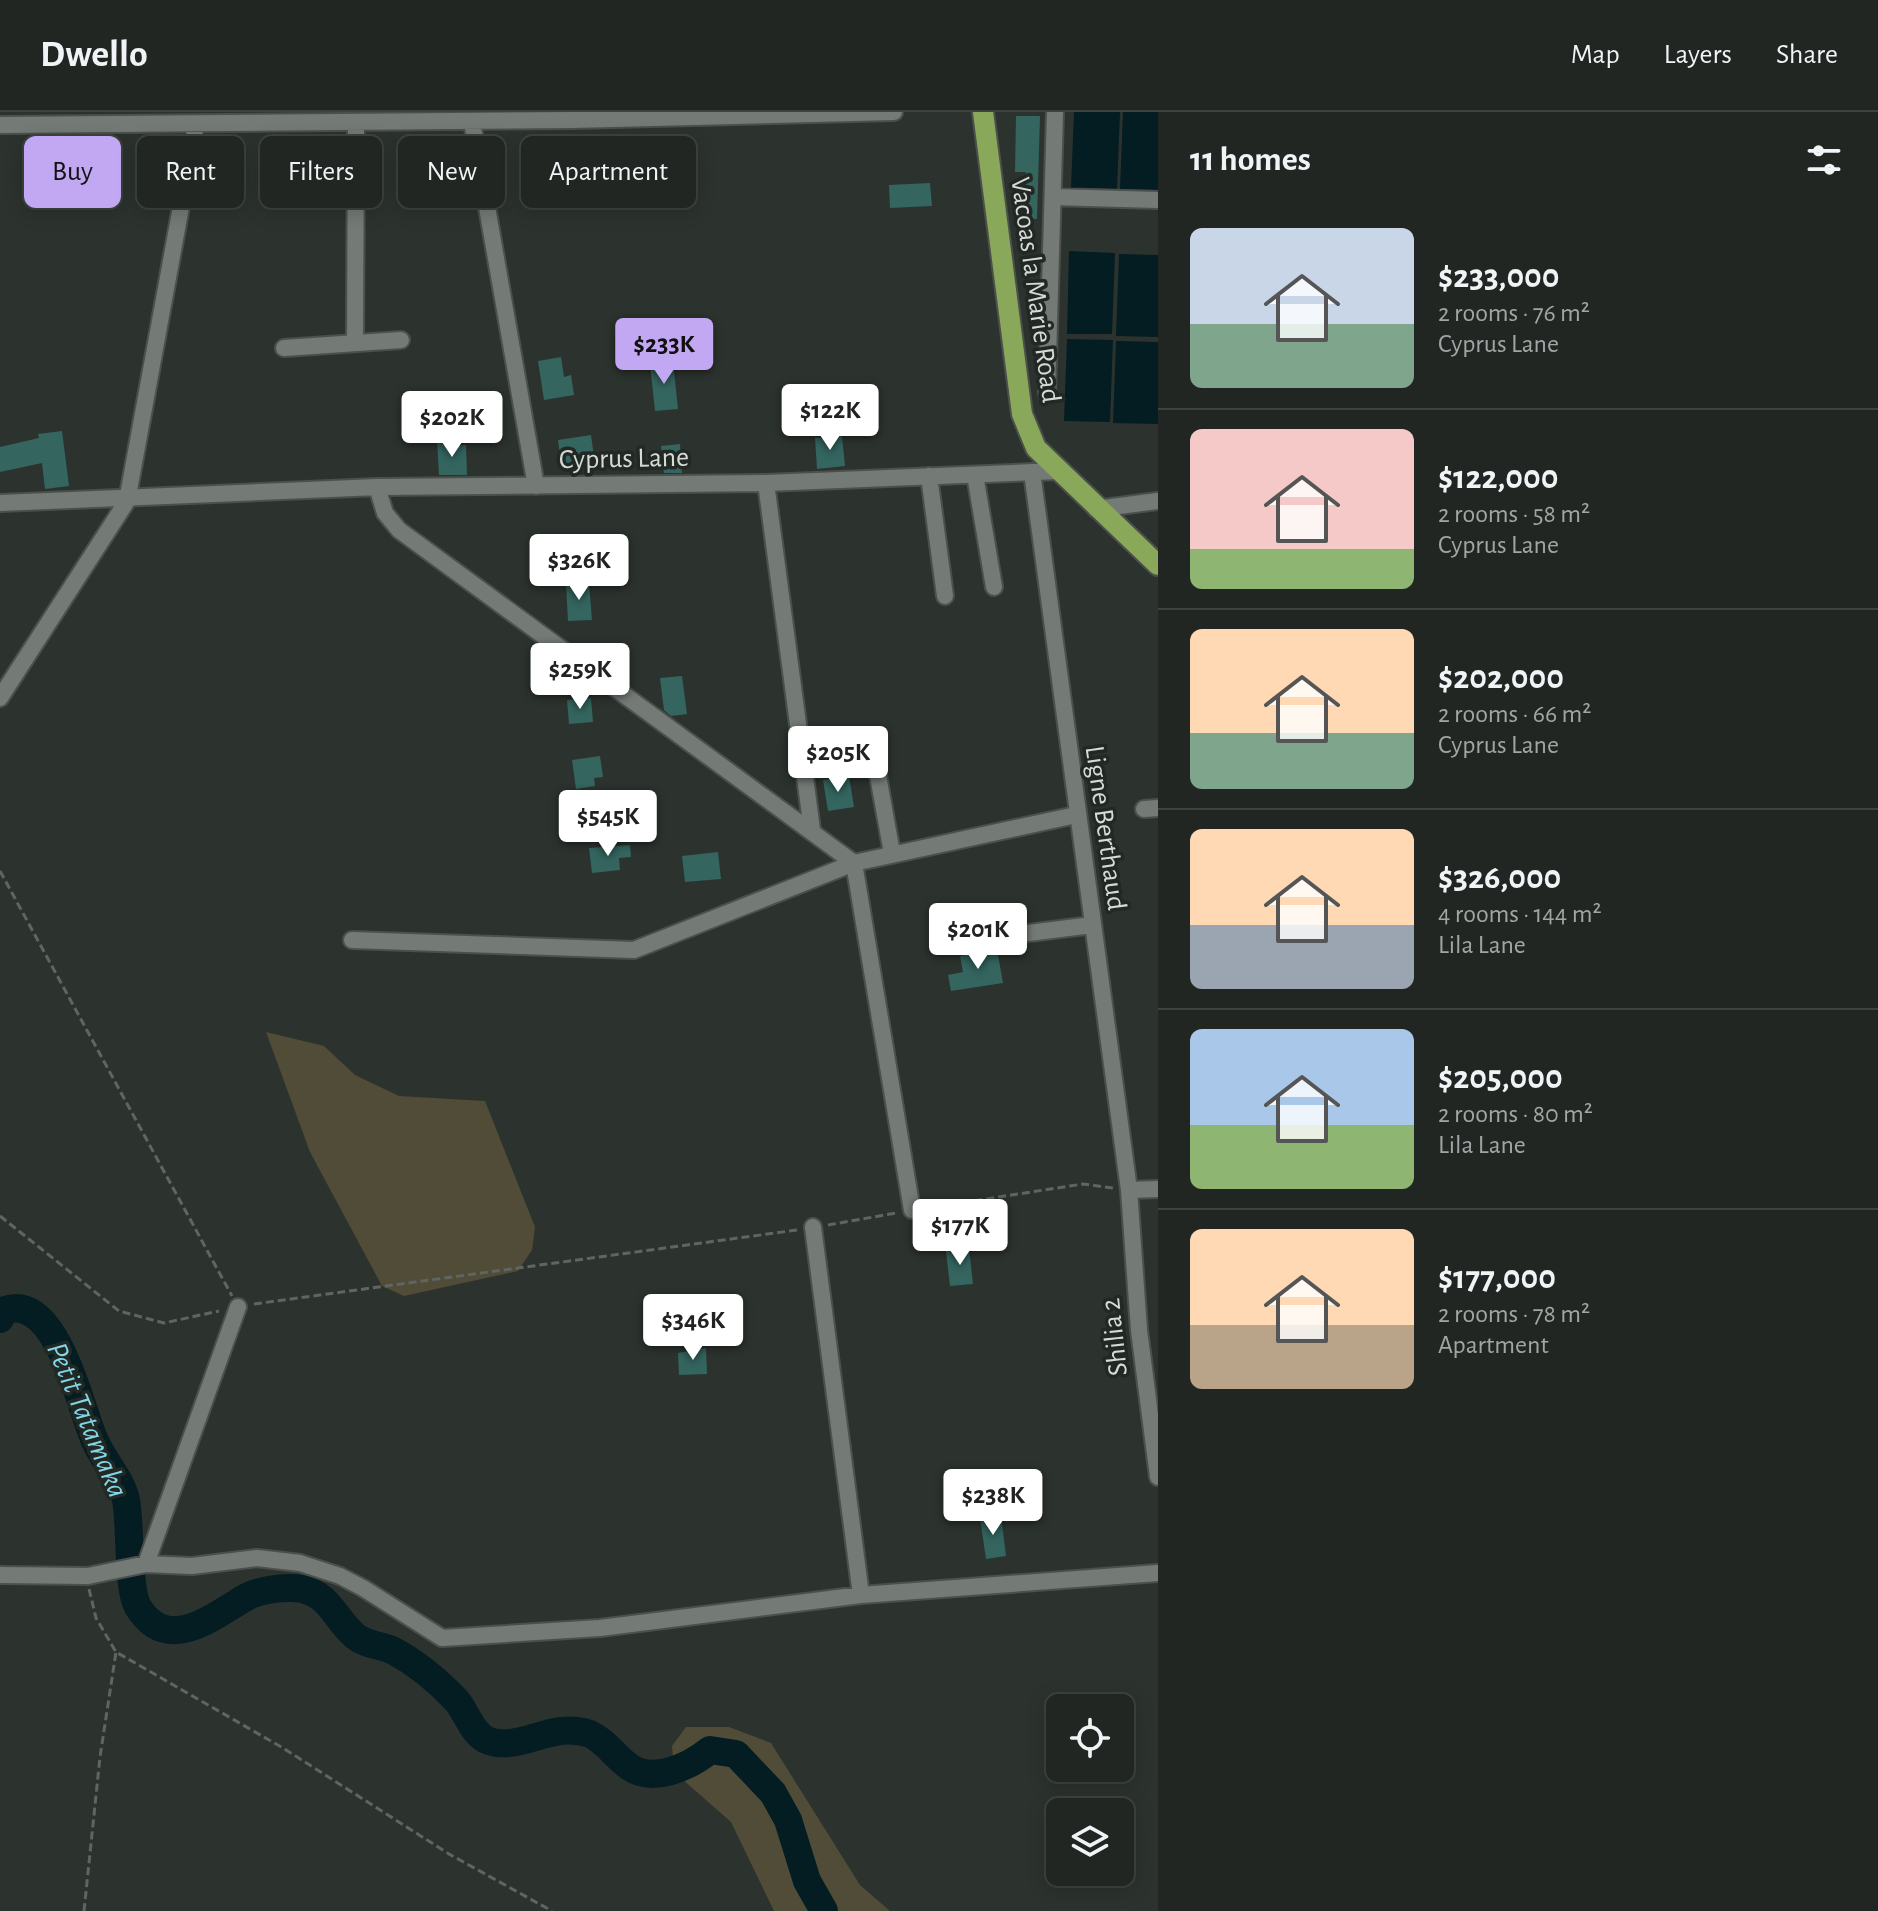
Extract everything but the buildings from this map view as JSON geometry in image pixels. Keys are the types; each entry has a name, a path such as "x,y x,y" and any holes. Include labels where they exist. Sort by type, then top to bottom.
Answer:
{"main road":[{"name":"Vacoas la Marie Road","path":"983,112 1022,414 1036,448 1096,509 1158,565"}],"street":[{"path":"0,125 356,123 374,118 472,122 572,116 894,112"},
{"path":"1047,393 1055,112"},
{"path":"472,122 536,486"},
{"path":"355,340 356,123"},
{"path":"0,698 127,501 196,125"},
{"path":"1053,197 1158,200"},
{"path":"284,348 355,340 401,340"},
{"name":"Cyprus Lane","path":"0,503 127,501 377,487 766,483 1058,471"},
{"name":"Ligne Berthaud","path":"1032,472 1129,1190"},
{"path":"975,475 994,587"},
{"path":"929,476 945,596"},
{"path":"766,483 812,830"},
{"path":"377,487 385,513 399,530 854,863 912,1210"},
{"path":"1096,509 1158,501"},
{"path":"873,748 892,853"},
{"path":"352,940 634,950 854,863 1076,815"},
{"path":"966,941 1092,925"},
{"path":"1129,1190 1158,1189"},
{"name":"Shilia 2","path":"1129,1190 1139,1330 1158,1477"},
{"path":"813,1227 861,1595"},
{"path":"146,1564 238,1307"},
{"path":"1139,1330 1158,1326"},
{"path":"0,1575 88,1576 146,1564 192,1566 257,1558 300,1563 340,1576 363,1588 442,1638 600,1628 861,1595 1158,1573"}],"path":[{"path":"0,871 238,1307"},
{"path":"0,1216 119,1311 164,1323 238,1307 813,1227 1083,1184 1129,1190"},
{"path":"88,1576 89,1598 96,1618 116,1652 307,1763 449,1854 552,1911"},
{"path":"84,1911 100,1757 116,1652"}],"shaded area":[{"path":"266,1032 324,1046 355,1075 399,1096 485,1101 535,1227 532,1250 518,1271 404,1296 382,1286 310,1152"},
{"path":"686,1727 729,1727 771,1743 860,1885 890,1911 774,1911 731,1822 674,1772 672,1746"}],"water":[{"path":"1074,112 1120,112 1117,189 1071,188"},
{"path":"1123,112 1158,112 1158,190 1120,189"},
{"path":"1069,251 1115,253 1112,334 1067,334"},
{"path":"1119,254 1158,255 1158,337 1116,336"},
{"path":"1067,339 1113,340 1110,422 1064,421"},
{"path":"1116,341 1158,342 1158,424 1113,423"}],"waterway":[{"name":"Petit Tatamaka","path":"0,1319 5,1310 23,1309 39,1318 64,1356 95,1441 124,1493 135,1598 138,1607 150,1621 162,1628 189,1628 256,1593 280,1588 302,1589 326,1602 359,1639 394,1651 442,1686 460,1705 474,1729 489,1741 513,1743 550,1733 576,1731 595,1737 637,1771 658,1774 692,1762 710,1750 736,1754 773,1793 788,1820 807,1881 824,1911"}]}
